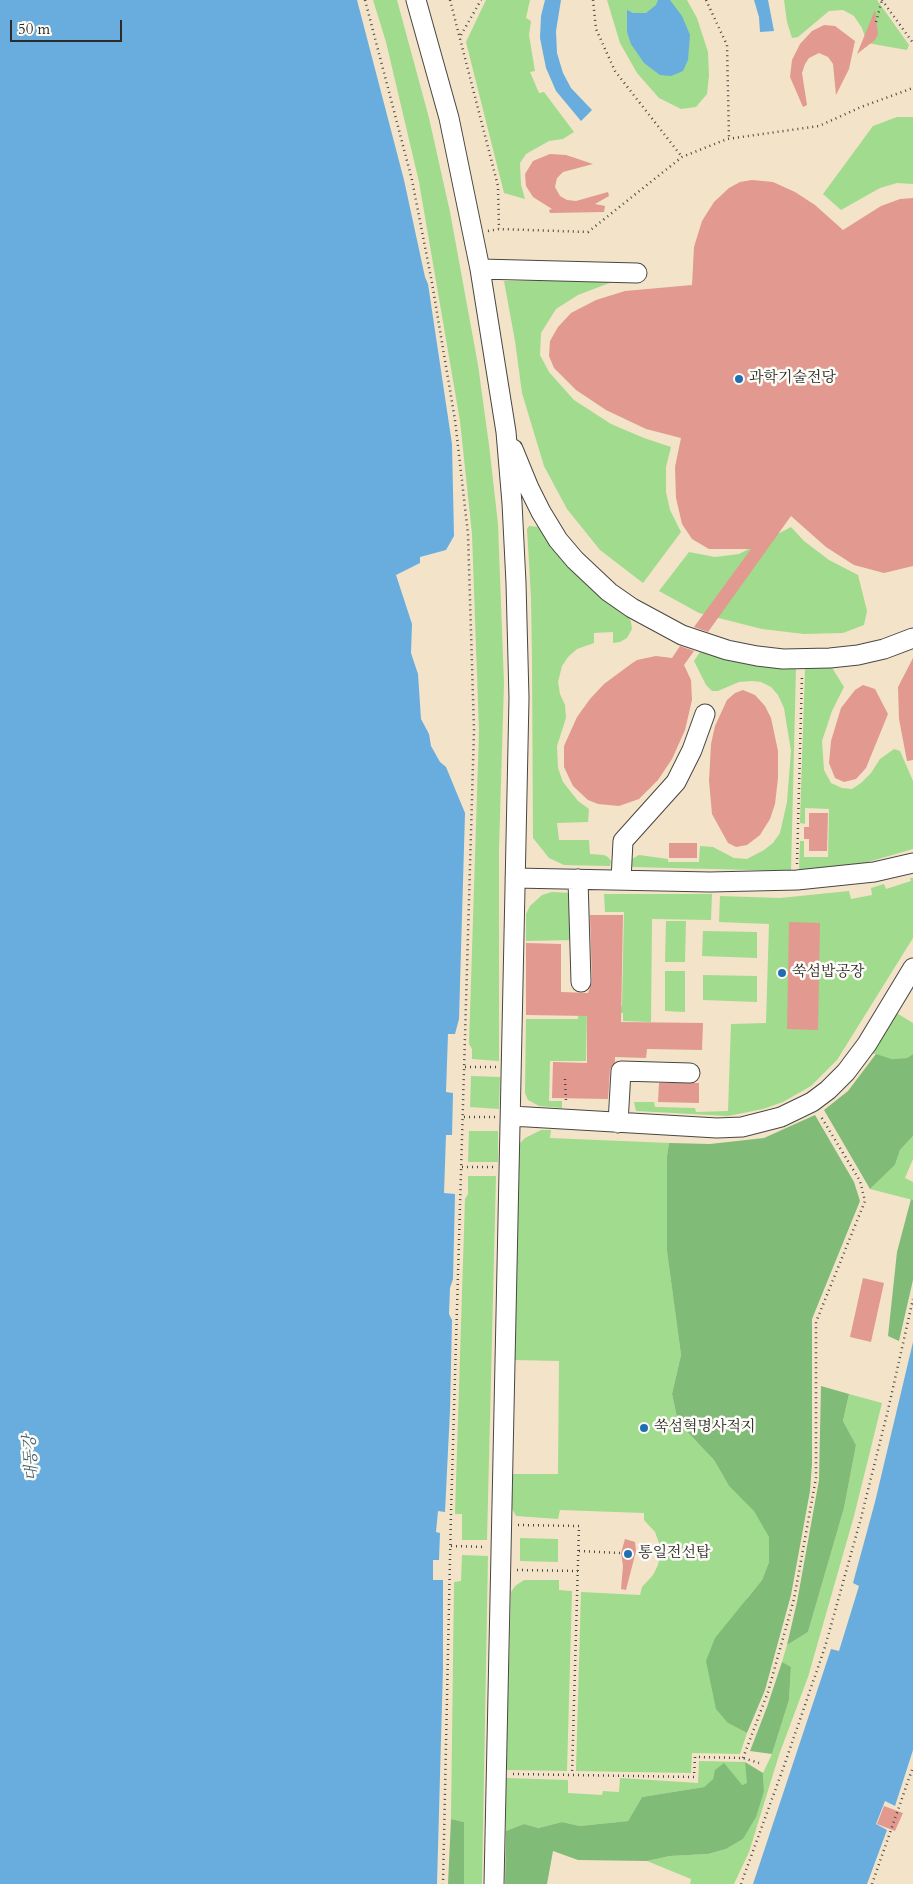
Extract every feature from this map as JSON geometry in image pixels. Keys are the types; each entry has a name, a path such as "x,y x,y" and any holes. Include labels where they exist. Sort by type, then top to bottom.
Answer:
{"street":[{"path":"416,0 449,118 480,269 506,432 516,574 519,698 515,878 504,1117 502,1570 494,1884"},
{"path":"480,269 637,273"},
{"path":"506,432 529,488 548,525 575,560 609,592 632,608 682,636 757,656 802,659 858,655 884,649 913,638"},
{"path":"620,880 623,841 676,782 692,750 705,714"},
{"path":"515,878 710,882 796,880 874,872 913,863"},
{"path":"578,879 581,982"},
{"path":"504,1117 718,1128 742,1127 781,1117 812,1102 828,1090 846,1072 867,1044 913,968"},
{"path":"618,1123 621,1071 690,1073"}],"path":[{"path":"365,0 412,180 432,283 455,420 468,534 474,730 443,1884"},
{"path":"450,0 498,186 499,230"},
{"path":"460,36 480,0"},
{"path":"593,0 596,28 616,71 682,157"},
{"path":"706,0 727,45 729,138"},
{"path":"876,22 882,0"},
{"path":"882,0 913,43"},
{"path":"472,234 499,230 588,232 682,157 729,138 819,126 861,107 913,88"},
{"path":"796,880 802,659"},
{"path":"465,1067 498,1067"},
{"path":"565,1079 566,1103"},
{"path":"743,1758 768,1692 794,1599 816,1478 816,1322 865,1201 860,1181 812,1102"},
{"path":"464,1117 504,1117"},
{"path":"461,1167 495,1167"},
{"path":"741,1884 825,1646 861,1518 913,1299"},
{"path":"502,1525 579,1526 572,1774"},
{"path":"451,1546 487,1547"},
{"path":"579,1551 620,1553"},
{"path":"502,1570 578,1571"},
{"path":"496,1774 694,1777 695,1757 743,1758 759,1763"},
{"path":"872,1884 913,1767"}],"green space":[{"path":"373,0 397,0 429,118 450,212 478,365 489,445 498,524 504,683 499,849 499,1061 472,1059 472,1049 469,1044 479,731 472,534 460,421 419,182 386,42"},
{"path":"486,0 530,0 526,18 531,21 529,35 535,71 530,72 539,93 544,92 574,132 563,139 549,141 526,154 520,163 521,185 525,199 504,193 466,42"},
{"path":"607,0 687,0 697,18 708,52 709,76 707,94 696,107 681,109 659,98 637,73 620,43"},
{"path":"784,0 877,0 909,45 907,50 867,43 862,28 854,16 843,10 829,11 798,37 792,38 787,22"},
{"path":"897,117 913,117 913,184 897,183 880,188 841,210 823,194 873,126"},
{"path":"504,281 612,282 578,295 556,309 541,333 540,355 549,372 574,400 611,424 671,447 666,467 666,492 670,510 681,532 643,583 600,550 567,509 544,466 522,393"},
{"path":"529,526 540,527 628,615 631,622 632,629 627,638 620,642 613,643 613,632 594,633 594,643 577,649 568,657 562,666 558,682 560,694 565,705 566,718 557,746 558,768 563,782 578,801 589,809 588,822 557,823 559,840 589,840 590,854 608,857 611,861 610,866 564,865 549,858 533,838 531,598 527,529"},
{"path":"791,527 804,541 829,560 858,575 867,611 864,625 843,633 804,634 762,629 699,613 659,591 689,552 715,557 739,554"},
{"path":"700,652 764,666 796,668 791,871 632,867 632,859 639,855 668,859 668,862 699,862 700,846 713,847 734,858 747,859 773,843 780,833 787,802 791,751 784,708 778,695 771,687 761,682 739,682 718,691 712,691 706,685 694,661"},
{"path":"831,666 844,687 832,711 822,741 824,770 831,783 842,788 852,789 871,773 880,759 894,749 900,751 913,781 913,849 854,866 799,871 800,841 804,841 804,857 828,857 829,809 805,808 805,824 800,823 805,669"},
{"path":"910,878 913,878 913,938 837,1060 811,1086 783,1102 763,1109 728,1116 636,1111 634,1102 654,1102 655,1107 695,1108 696,1112 728,1111 731,1024 766,1023 769,924 719,922 720,896 780,898 849,891 851,899 872,895 871,888 884,884 886,889 911,881"},
{"path":"552,892 573,893 574,940 526,941 526,914 530,906 542,895"},
{"path":"604,894 712,894 711,920 652,919 651,1022 623,1021 623,1013 587,1012 586,1061 550,1061 549,1101 562,1101 562,1108 539,1106 528,1100 525,1093 526,1019 578,1019 579,1006 622,1006 624,912 605,912"},
{"path":"666,921 686,921 685,962 665,962"},
{"path":"703,931 757,932 757,958 702,956"},
{"path":"665,971 685,971 685,1012 665,1011"},
{"path":"703,975 757,976 757,1002 703,1000"},
{"path":"895,1012 913,1023 913,1054 907,1058 892,1059 871,1053"},
{"path":"876,1054 892,1059 907,1058 913,1054 913,1136 900,1150 895,1165 870,1189 824,1110 848,1091"},
{"path":"471,1076 500,1077 499,1109 470,1107"},
{"path":"815,1115 854,1182 860,1201 812,1319 812,1464 810,1491 791,1595 765,1690 747,1733 728,1723 716,1709 706,1661 715,1638 762,1580 769,1562 769,1537 754,1511 729,1486 714,1460 678,1422 672,1394 681,1355 667,1251 667,1156 669,1143 710,1144 764,1138"},
{"path":"541,1130 551,1130 550,1138 669,1143 667,1156 667,1250 681,1355 672,1394 678,1422 714,1460 729,1486 755,1511 769,1536 769,1562 762,1580 747,1598 728,1723 747,1733 740,1754 692,1753 691,1773 576,1771 581,1592 640,1595 642,1587 653,1575 658,1565 660,1554 655,1532 644,1520 644,1513 560,1510 558,1519 516,1516 511,1507 513,1474 558,1474 559,1361 514,1360 520,1143 525,1138"},
{"path":"469,1131 498,1131 498,1162 468,1162"},
{"path":"913,1136 913,1159 905,1178 913,1182 913,1200 870,1189 895,1165 900,1150"},
{"path":"468,1176 496,1176 487,1540 462,1540 462,1514 455,1514 465,1199 468,1194"},
{"path":"911,1199 913,1200 913,1280 899,1341 888,1336 897,1252"},
{"path":"821,1386 849,1394 843,1421 856,1445 844,1508 808,1632 787,1645 797,1602 819,1480"},
{"path":"849,1394 882,1403 854,1516 808,1677 779,1755 749,1852 734,1884 690,1884 691,1879 647,1861 670,1856 708,1854 726,1849 743,1839 764,1791 763,1773 772,1754 789,1700 791,1668 782,1662 787,1645 808,1632 844,1508 856,1445 843,1421"},
{"path":"520,1538 558,1539 558,1562 520,1561"},
{"path":"462,1555 488,1556 482,1884 464,1884 464,1822 451,1819 454,1582 461,1581"},
{"path":"524,1580 559,1580 559,1590 572,1591 567,1771 506,1770 511,1592 515,1586"},
{"path":"782,1662 791,1667 789,1700 772,1754 750,1751 767,1707"},
{"path":"699,1761 745,1762 748,1783 742,1785 716,1770 713,1779 704,1787 642,1797 628,1821 580,1826 562,1822 537,1828 524,1824 506,1831 506,1778 568,1780 568,1793 602,1795 603,1791 619,1792 620,1778 698,1783"},
{"path":"745,1762 763,1773 764,1791 756,1817 743,1839 726,1849 708,1854 670,1856 647,1861 578,1860 553,1851 547,1884 505,1884 506,1831 524,1824 538,1828 562,1822 580,1826 628,1821 642,1797 704,1787 713,1779 715,1770 724,1763 742,1785 747,1783"},
{"path":"451,1819 464,1822 464,1884 448,1884"}],"water":[{"name":"대동강","path":"0,0 357,0 404,180 428,284 452,444 454,536 446,550 420,557 420,563 396,575 412,624 411,653 418,674 421,719 429,734 431,746 440,762 446,767 465,813 459,1019 455,1034 448,1034 446,1092 453,1093 452,1135 446,1135 444,1193 455,1194 453,1279 450,1288 449,1314 452,1320 450,1410 445,1512 438,1511 436,1532 440,1533 439,1560 433,1560 433,1580 443,1580 443,1668 437,1884 0,1884"},
{"path":"545,0 561,0 556,31 557,53 563,73 571,88 592,110 581,121 556,91 546,68 540,38 541,16"},
{"path":"658,0 670,0 682,16 690,35 688,60 683,71 671,76 660,75 644,63 631,44 627,32 627,10 633,13 646,13 656,5"},
{"path":"754,0 768,0 774,31 760,32 759,17"},
{"path":"913,1342 913,1750 895,1806 885,1801 876,1824 887,1830 867,1884 753,1884 831,1649 839,1651 859,1586 853,1583 875,1502"}],"building":[{"path":"875,10 878,34 875,40 857,54"},
{"path":"824,25 835,26 855,41 849,69 836,95 833,64 828,57 819,53 809,58 802,73 807,105 803,107 790,77 792,60 800,44 812,31"},
{"path":"550,154 566,155 593,164 563,172 557,178 555,187 560,196 567,200 576,201 608,192 609,196 595,204 605,206 604,212 550,213 549,210 552,209 533,197 526,186 525,174 533,161"},
{"name":"과학기술전당","path":"752,180 773,182 795,192 815,205 843,230 881,206 900,199 913,198 913,566 884,573 854,565 826,547 791,516 708,632 694,627 751,549 709,549 692,539 682,524 676,498 675,467 681,438 646,429 606,410 576,390 554,368 549,356 550,341 558,327 571,313 596,300 625,291 692,285 694,247 702,221 714,202 729,188 740,182"},
{"path":"680,646 694,651 684,665 691,680 692,700 685,730 672,759 658,780 639,799 619,806 598,804 588,800 573,786 564,767 564,746 577,717 604,684 631,664 637,660 656,656 672,658"},
{"path":"913,658 913,760 907,761 899,719 898,687"},
{"path":"863,685 875,689 888,714 866,768 856,779 844,782 835,778 829,763 831,741 841,708 855,690"},
{"path":"743,690 755,695 765,706 771,718 778,751 778,778 775,804 770,819 760,835 747,845 736,847 728,843 712,814 709,781 711,744 715,726 727,700 735,693"},
{"path":"809,813 828,813 827,851 809,851 809,839 804,839 804,827 809,827"},
{"path":"669,843 697,843 697,858 669,858"},
{"path":"590,915 623,915 621,1022 703,1023 702,1050 647,1049 646,1058 615,1057 615,1062 610,1070 608,1099 552,1098 553,1062 587,1063 587,1016 526,1015 526,943 561,944 561,992 588,993 592,982"},
{"path":"789,922 820,923 818,1030 787,1029"},
{"path":"659,1083 699,1083 699,1103 658,1102"},
{"path":"863,1278 884,1283 871,1342 850,1337"},
{"name":"통일전선탑","path":"625,1539 635,1542 636,1551 626,1590 621,1589 623,1566 621,1553"},
{"path":"884,1806 903,1813 895,1831 877,1824"}],"place":[{"name":"과학기술전당","path":"739,379"},
{"name":"쑥섬밥공장","path":"782,973"},
{"name":"쑥섬혁명사적지","path":"644,1428"},
{"name":"통일전선탑","path":"628,1554"}]}
